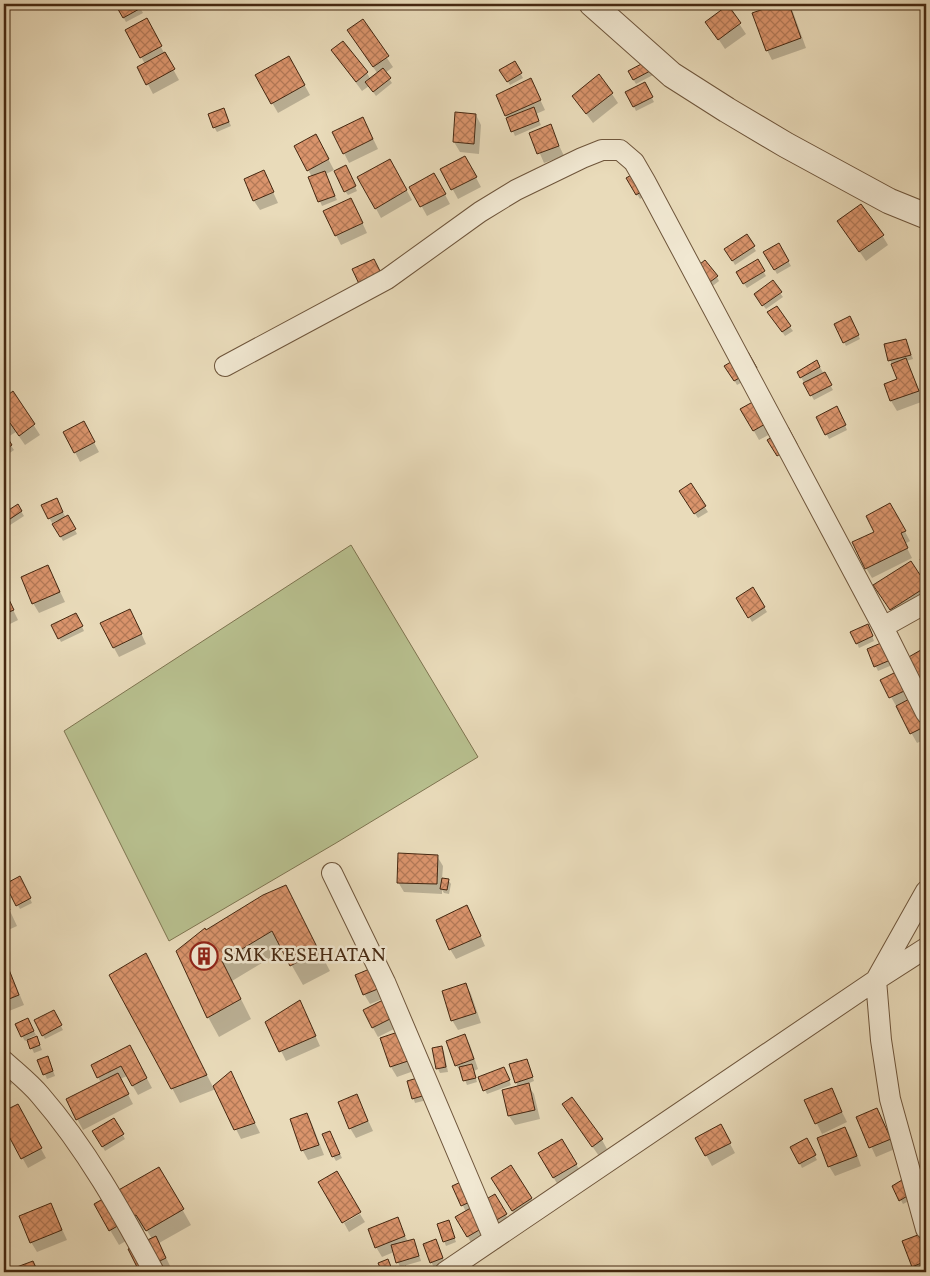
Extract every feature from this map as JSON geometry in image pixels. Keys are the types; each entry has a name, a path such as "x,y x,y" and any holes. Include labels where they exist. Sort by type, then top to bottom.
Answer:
{"street":[{"path":"592,4 672,75 727,110 786,145 889,201 926,216"},
{"path":"225,366 387,279 480,212 516,190 589,155 602,150 620,150 634,162 645,181 883,627 926,713"},
{"path":"883,627 926,603"},
{"path":"332,873 385,982 494,1239"},
{"path":"926,891 876,980 881,1040 890,1099 926,1229"},
{"path":"445,1272 926,948"},
{"path":"4,1061 39,1094 77,1141 132,1231 154,1272"}],"green space":[{"path":"351,545 478,757 169,941 64,731"}],"building":[{"path":"115,4 139,4 141,8 123,18"},
{"path":"778,4 789,4 801,38 766,51 752,13"},
{"path":"728,5 741,23 718,40 705,22"},
{"path":"147,18 162,46 140,58 125,30"},
{"path":"363,19 389,56 373,67 347,30"},
{"path":"343,41 368,72 356,82 331,50"},
{"path":"165,52 175,69 146,85 137,67"},
{"path":"289,56 305,85 271,104 255,75"},
{"path":"515,61 522,73 507,82 499,70"},
{"path":"647,61 652,70 633,80 628,71"},
{"path":"383,68 391,78 373,92 365,82"},
{"path":"599,74 613,93 586,114 572,96"},
{"path":"531,78 541,100 505,116 496,95"},
{"path":"645,82 653,97 633,107 625,92"},
{"path":"534,107 539,121 511,132 506,118"},
{"path":"224,108 229,122 213,128 208,114"},
{"path":"455,112 476,114 474,144 453,142"},
{"path":"363,117 373,139 343,154 332,132"},
{"path":"551,124 559,146 537,154 529,133"},
{"path":"316,134 329,159 307,171 294,146"},
{"path":"465,156 477,177 451,190 440,169"},
{"path":"390,159 407,190 375,209 357,177"},
{"path":"346,165 356,186 344,192 334,171"},
{"path":"646,167 656,183 636,195 626,178"},
{"path":"264,170 274,192 253,201 244,179"},
{"path":"325,171 335,196 318,202 308,177"},
{"path":"434,173 446,194 420,207 409,187"},
{"path":"351,198 363,223 335,236 323,211"},
{"path":"861,204 884,235 859,252 837,221"},
{"path":"747,234 755,246 732,261 724,249"},
{"path":"779,243 789,261 774,270 763,252"},
{"path":"374,259 382,275 360,286 352,269"},
{"path":"758,259 765,271 743,284 736,272"},
{"path":"705,260 718,276 702,288 690,272"},
{"path":"773,280 782,292 762,306 754,294"},
{"path":"777,306 791,326 782,332 767,312"},
{"path":"850,316 859,335 843,343 834,324"},
{"path":"906,339 911,355 888,361 884,344"},
{"path":"748,352 757,368 734,381 724,366"},
{"path":"906,358 919,391 890,401 884,384 897,379 891,364"},
{"path":"817,360 820,367 800,378 797,372"},
{"path":"825,372 832,385 810,396 803,383"},
{"path":"13,391 35,424 19,436 10,423 4,426 4,398"},
{"path":"769,393 781,415 753,431 740,409"},
{"path":"837,406 846,425 825,435 816,417"},
{"path":"84,421 95,442 74,453 63,432"},
{"path":"788,427 797,444 777,456 767,440"},
{"path":"7,437 12,445 4,451 4,439"},
{"path":"691,483 706,506 694,514 679,491"},
{"path":"57,498 63,512 48,519 41,505"},
{"path":"890,503 906,531 901,533 908,548 865,569 852,542 874,532 866,516"},
{"path":"18,504 22,511 4,523 4,513"},
{"path":"68,515 76,529 60,537 52,524"},
{"path":"926,556 926,571 920,559"},
{"path":"911,561 926,587 890,610 873,585"},
{"path":"48,565 60,592 32,604 21,577"},
{"path":"753,587 765,607 748,618 736,598"},
{"path":"4,589 14,610 4,614"},
{"path":"130,609 142,634 113,648 100,623"},
{"path":"76,613 83,626 58,639 51,625"},
{"path":"868,624 873,636 856,644 850,632"},
{"path":"888,640 895,658 874,667 867,649"},
{"path":"926,647 926,675 919,679 907,658"},
{"path":"904,668 913,687 889,698 880,680"},
{"path":"919,694 926,709 926,726 910,734 896,706"},
{"path":"398,853 438,855 437,884 397,883"},
{"path":"20,876 31,898 16,906 5,884"},
{"path":"442,878 449,879 447,890 440,889"},
{"name":"SMK KESEHATAN","path":"286,885 319,951 290,966 272,931 222,961 241,999 207,1018 176,951 205,928 206,930 263,895"},
{"path":"4,898 10,910 4,913"},
{"path":"467,905 481,936 449,950 436,920"},
{"path":"146,953 207,1075 171,1089 109,975"},
{"path":"6,962 19,995 4,1001 4,963"},
{"path":"377,966 385,986 363,995 355,975"},
{"path":"466,983 476,1013 451,1021 442,991"},
{"path":"389,997 398,1015 372,1028 363,1010"},
{"path":"300,1000 316,1036 279,1052 265,1022"},
{"path":"54,1010 62,1025 42,1036 34,1020"},
{"path":"28,1018 34,1031 21,1037 15,1024"},
{"path":"407,1029 417,1058 390,1067 380,1038"},
{"path":"465,1034 474,1059 455,1066 446,1041"},
{"path":"37,1036 40,1045 30,1049 27,1040"},
{"path":"130,1045 147,1078 132,1086 121,1066 97,1078 91,1065"},
{"path":"442,1046 446,1067 436,1069 432,1048"},
{"path":"48,1056 53,1071 43,1075 37,1060"},
{"path":"527,1059 533,1077 515,1083 509,1064"},
{"path":"4,1062 11,1079 4,1082"},
{"path":"472,1064 476,1078 463,1081 459,1067"},
{"path":"504,1067 510,1080 483,1091 478,1077"},
{"path":"231,1071 255,1123 234,1130 213,1086"},
{"path":"118,1073 129,1094 76,1120 66,1099"},
{"path":"428,1075 433,1093 412,1099 407,1081"},
{"path":"529,1083 535,1110 508,1116 502,1090"},
{"path":"832,1088 842,1112 815,1124 804,1100"},
{"path":"357,1094 368,1121 349,1129 338,1102"},
{"path":"572,1097 603,1139 592,1147 562,1104"},
{"path":"18,1104 42,1148 21,1159 4,1127 4,1111"},
{"path":"877,1108 891,1139 869,1148 856,1117"},
{"path":"307,1113 319,1145 301,1151 290,1119"},
{"path":"114,1118 124,1134 102,1147 92,1131"},
{"path":"721,1124 731,1143 705,1156 695,1138"},
{"path":"845,1127 857,1156 828,1167 817,1138"},
{"path":"330,1131 340,1154 332,1157 322,1134"},
{"path":"807,1138 816,1155 799,1164 790,1147"},
{"path":"562,1139 577,1164 553,1178 538,1153"},
{"path":"511,1165 532,1198 512,1211 491,1178"},
{"path":"159,1167 184,1209 146,1231 136,1215 109,1231 94,1204"},
{"path":"337,1171 361,1212 342,1223 318,1182"},
{"path":"474,1176 483,1196 461,1206 452,1186"},
{"path":"902,1180 909,1195 899,1201 892,1186"},
{"path":"495,1194 507,1214 467,1237 455,1217"},
{"path":"51,1203 62,1230 30,1243 19,1216"},
{"path":"398,1217 405,1236 375,1248 368,1229"},
{"path":"449,1220 455,1238 443,1242 437,1224"},
{"path":"923,1233 926,1241 926,1261 912,1267 902,1241"},
{"path":"156,1236 166,1258 139,1271 128,1249"},
{"path":"414,1239 419,1256 396,1263 391,1245"},
{"path":"436,1239 443,1258 430,1263 423,1244"},
{"path":"388,1259 393,1272 382,1272 378,1263"},
{"path":"33,1261 38,1272 6,1271"},
{"path":"406,1266 409,1272 401,1272 400,1269"}],"place":[{"name":"SMK KESEHATAN","path":"204,956"}]}
